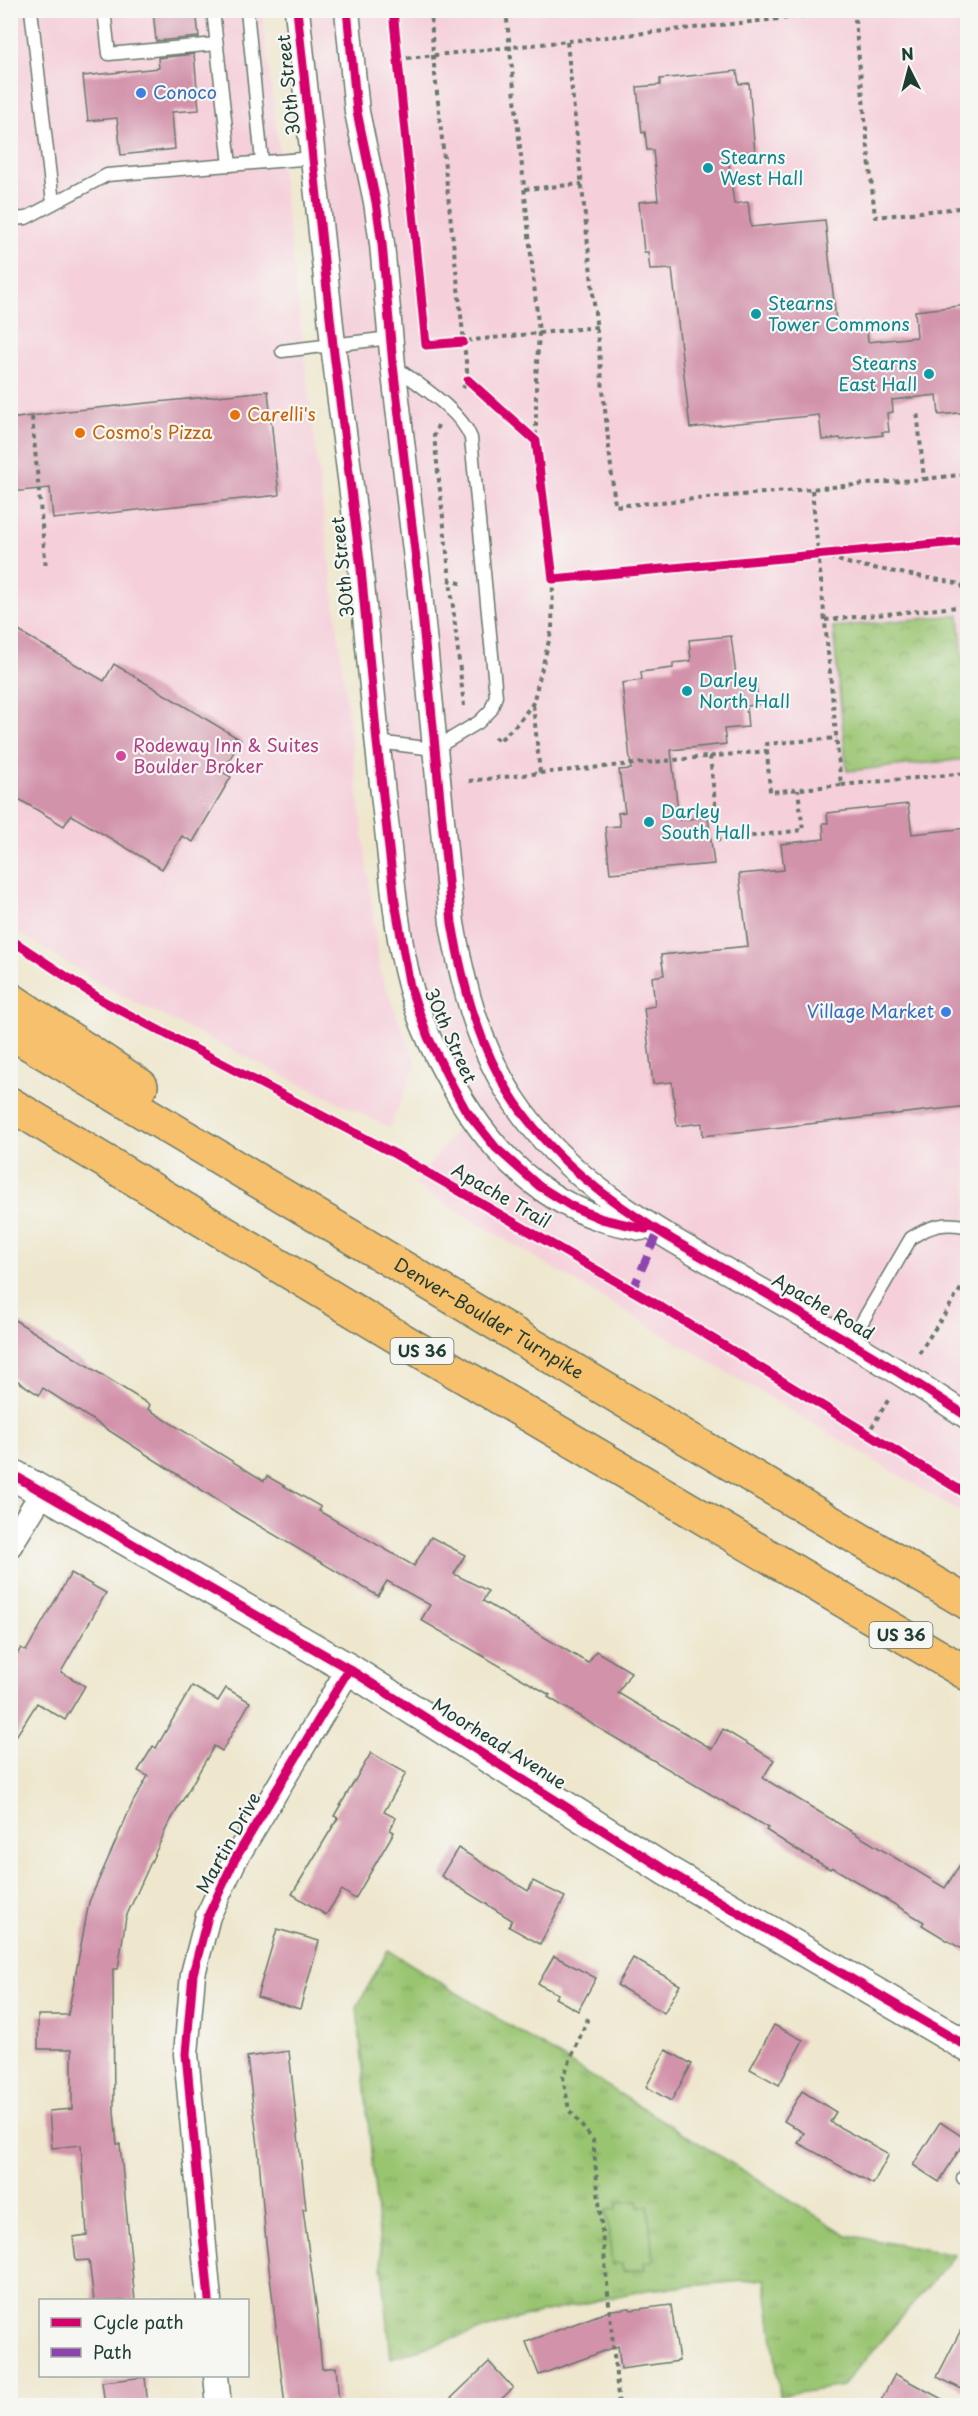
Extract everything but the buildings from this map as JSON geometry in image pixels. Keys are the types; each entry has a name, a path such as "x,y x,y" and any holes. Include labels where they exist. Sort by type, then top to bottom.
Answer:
{"highway":[{"path":"10,999 476,1312"},
{"name":"Denver–Boulder Turnpike","path":"10,1032 476,1312 968,1603"},
{"name":"US 36","path":"10,1104 424,1353 968,1674"}],"street":[{"name":"30th Street","path":"297,10 333,345 361,569 376,742 395,902 410,987 428,1037 465,1109"},
{"name":"30th Street","path":"347,10 357,112 376,202 419,585 452,923 460,968 481,1038 501,1079"},
{"name":"Apache Road","path":"501,1079 524,1115 548,1143 608,1197 658,1232 905,1374 968,1417"},
{"name":"Apache Road","path":"465,1109 496,1148 539,1186 571,1206 602,1219 658,1232"},
{"name":"Moorhead Avenue","path":"10,1473 349,1669 667,1871 968,2047"},
{"path":"10,1545 42,1492"},
{"name":"Martin Drive","path":"209,2299 186,2054 193,1974 208,1916 234,1862 349,1669"},
{"path":"216,2377 219,2406"}],"lane":[{"path":"31,10 53,203"},
{"path":"104,10 109,54 216,44"},
{"path":"247,10 262,162"},
{"path":"216,11 216,44 230,165"},
{"path":"10,219 26,218 107,175 314,158"},
{"path":"282,351 390,338"},
{"path":"376,742 434,749 479,722 491,710 496,696 471,438 466,428 450,410 393,365"},
{"path":"850,1341 911,1238 927,1228 941,1224 968,1227"}],"path":[{"path":"393,10 426,345 597,327"},
{"path":"431,10 433,56 468,380 463,388"},
{"path":"506,10 539,333 536,441 553,579 552,629 533,703 540,773"},
{"path":"398,59 854,11 875,217 968,207"},
{"path":"567,42 615,506 812,490 968,474"},
{"path":"525,189 582,184"},
{"path":"468,380 536,441"},
{"path":"917,410 924,479"},
{"path":"32,417 46,569"},
{"path":"440,422 434,436 463,704 469,711"},
{"path":"812,490 842,786"},
{"path":"553,579 968,541"},
{"path":"818,554 851,564 962,584 968,617"},
{"path":"450,579 469,585"},
{"path":"825,620 967,606"},
{"path":"494,736 499,741 518,723 533,703"},
{"path":"837,738 766,744 770,792 968,773"},
{"path":"470,781 767,751"},
{"path":"710,756 719,840 803,830 798,790"},
{"path":"857,1429 878,1441"},
{"path":"588,2018 563,2077 568,2110 593,2140 619,2406"}],"shaded area":[{"path":"10,11 262,11 380,972 416,1064 390,1128 108,989 11,928"},
{"path":"290,11 967,11 967,1516 414,1185 461,1123 399,970"}],"green space":[{"path":"959,615 967,704 967,759 847,771 833,627"},
{"path":"388,1950 847,2235 955,2255 842,2386 780,2396 765,2279 646,2290 523,2317 391,2358 357,2007"},
{"path":"638,2201 639,2207 648,2206 653,2261 644,2262 645,2269 623,2271 622,2264 612,2265 607,2210 617,2209 617,2202"}],"marked path":[{"path":"632,1291 658,1232"}],"cycle path":[{"path":"297,10 333,345 361,569 395,902 410,987 428,1037 453,1087 465,1109 496,1148 539,1186 571,1206 602,1219 646,1229"},
{"path":"347,10 357,112 376,202 382,244 393,365 420,593 452,923 461,970 482,1039 502,1082 539,1134 596,1188 660,1232 840,1337 968,1417"},
{"path":"393,10 426,345 463,342"},
{"path":"468,380 536,441 553,579 968,541"},
{"name":"Apache Trail","path":"10,939 103,1001 395,1154 661,1307 968,1495"},
{"path":"10,1473 349,1669 667,1871 968,2047"},
{"path":"209,2299 186,2054 193,1974 208,1916 234,1861 349,1669"}],"place":[{"name":"Conoco","path":"141,93"},
{"name":"Stearns West Hall","path":"708,168"},
{"name":"Stearns Tower Commons","path":"756,314"},
{"name":"Stearns East Hall","path":"929,374"},
{"name":"Carelli's","path":"235,415"},
{"name":"Cosmo's Pizza","path":"80,433"},
{"name":"Darley North Hall","path":"687,691"},
{"name":"Rodeway Inn & Suites Boulder Broker","path":"121,756"},
{"name":"Darley South Hall","path":"649,822"},
{"name":"Village Market","path":"946,1012"}]}
